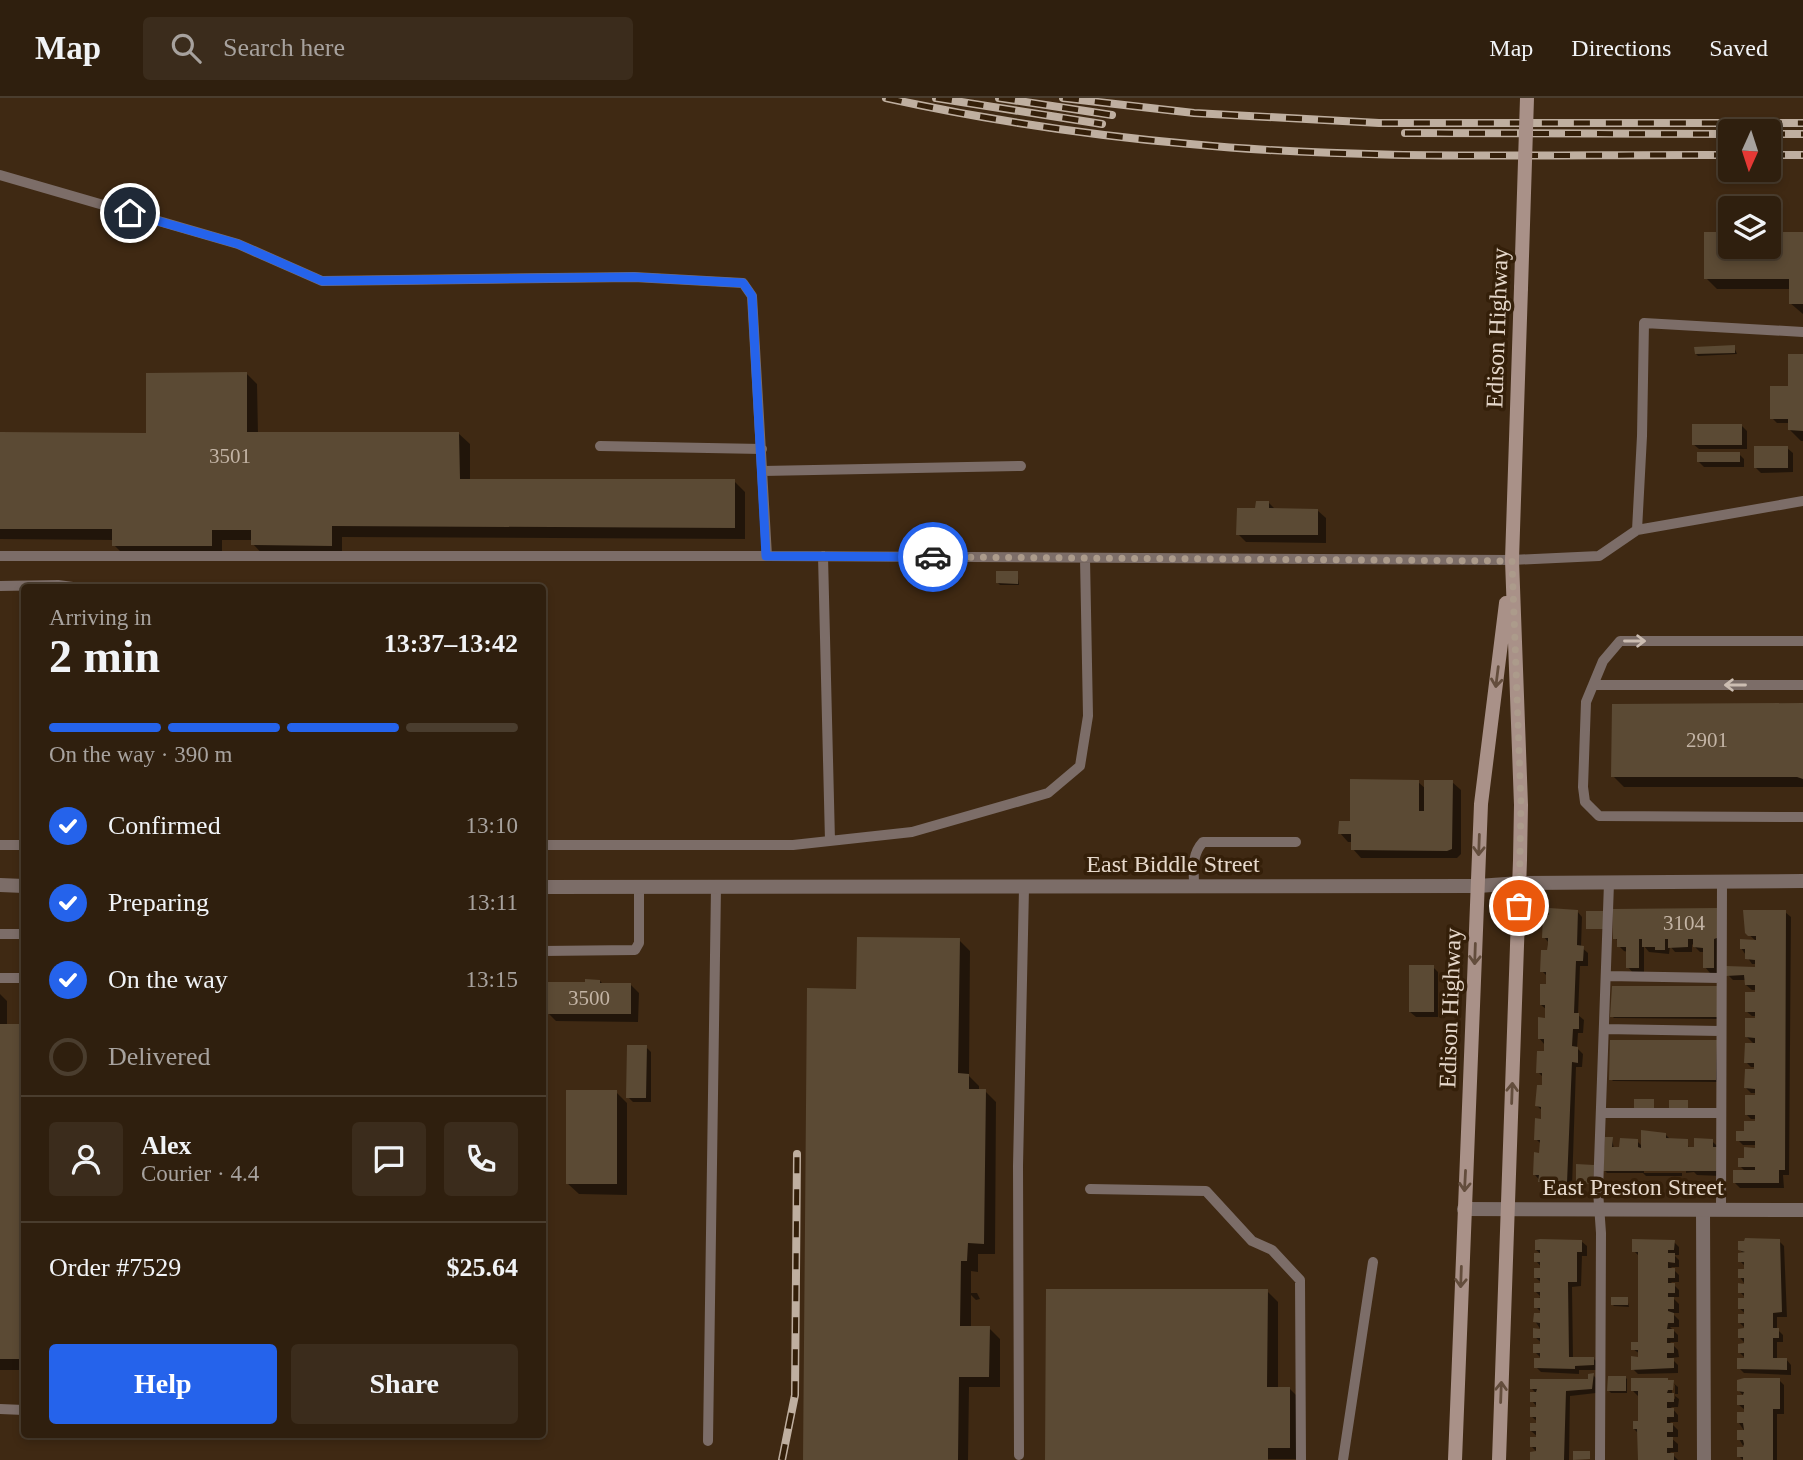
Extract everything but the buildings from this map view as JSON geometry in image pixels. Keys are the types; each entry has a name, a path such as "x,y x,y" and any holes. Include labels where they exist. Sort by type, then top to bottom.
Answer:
{"main road":[{"name":"Edison Highway","path":"1499,1460 1520,883 1521,804 1512,561 1527,98"},
{"name":"Edison Highway","path":"1455,1460 1480,804 1512,561"}],"street":[{"name":"East Biddle Street","path":"546,887 1478,886 1520,883 1803,881"},
{"path":"0,886 21,886"},
{"name":"East Preston Street","path":"1464,1209 1803,1210"},
{"path":"1703,1210 1704,1460"}],"lane":[{"path":"0,175 238,244 322,281 634,277 743,283 752,296 766,556"},
{"path":"1637,530 1644,323 1803,332"},
{"path":"600,446 762,449"},
{"path":"763,471 1021,466"},
{"path":"0,556 823,556 1512,561 1599,556 1637,530 1803,501"},
{"path":"823,556 830,841"},
{"path":"546,845 793,845 912,832 1048,793 1080,766 1088,716 1085,558"},
{"path":"0,586 21,586"},
{"path":"1803,641 1620,641 1602,661 1587,702 1583,787 1585,802 1599,816 1803,817"},
{"path":"1593,685 1803,685"},
{"path":"1194,886 1194,860 1197,849 1203,842 1296,842"},
{"path":"0,845 21,845"},
{"path":"1721,1210 1722,882"},
{"path":"1601,1460 1598,1191 1609,883"},
{"path":"546,951 635,950 639,943 639,887"},
{"path":"708,1441 716,887"},
{"path":"1019,1455 1018,1166 1024,888"},
{"path":"0,934 21,934"},
{"path":"1607,976 1720,978"},
{"path":"0,978 21,978"},
{"path":"1604,1029 1720,1031"},
{"path":"1601,1113 1721,1113"},
{"path":"1090,1189 1206,1192 1252,1241 1272,1250 1300,1280 1301,1460"},
{"path":"1343,1460 1373,1262"},
{"path":"0,1409 21,1410"}],"railway":[{"path":"886,98 999,120 1075,131 1257,149 1392,155 1718,155"},
{"path":"936,98 1102,124"},
{"path":"999,98 1112,115"},
{"path":"1063,98 1194,113 1379,123 1803,123"},
{"path":"1405,133 1718,134"},
{"path":"1782,134 1803,134"},
{"path":"1782,155 1803,155"},
{"path":"782,1460 795,1395 797,1154"}],"way so far":[{"path":"933,557 1512,561 1521,804 1519,906"}],"route":[{"path":"130,213 238,244 322,281 634,277 743,283 752,296 766,556 933,557"}]}
